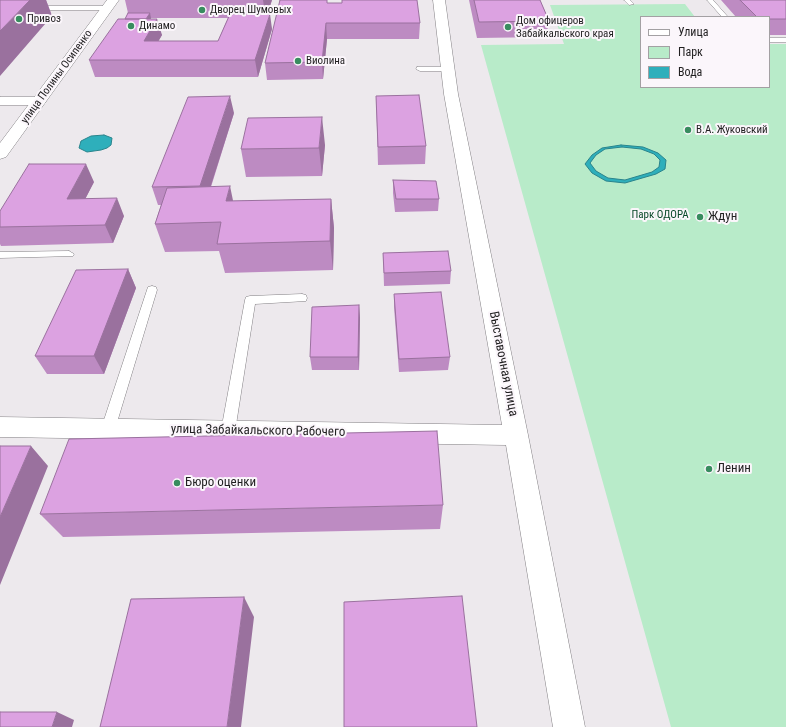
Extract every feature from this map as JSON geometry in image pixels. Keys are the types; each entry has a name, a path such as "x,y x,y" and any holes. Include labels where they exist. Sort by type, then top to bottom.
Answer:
{"street":[{"name":"Выставочная улица","path":"439,0 453,102 516,434 569,727"},
{"name":"улица Полины Осипенко","path":"0,154 110,4"},
{"path":"0,101 39,101"},
{"name":"улица Забайкальского Рабочего","path":"0,427 516,434"}],"lane":[{"path":"710,0 724,16"},
{"path":"0,8 110,4"},
{"path":"770,40 786,40"},
{"path":"420,69 448,69"},
{"path":"0,255 69,254"},
{"path":"108,429 152,290"},
{"path":"228,431 250,300 302,298"}],"green space":[{"name":"Парк ОДОРА","path":"685,4 694,16 640,16 640,88 770,88 770,44 786,44 786,727 671,727 481,45 564,44 550,5"}],"water":[{"path":"104,135 112,138 111,145 107,148 87,152 79,148 81,141 91,136"},
{"path":"621,145 643,147 658,153 666,160 665,169 656,174 625,183 606,181 592,173 585,164 592,155 602,148","holes":["622,147 641,149 654,154 660,160 659,167 652,172 625,180 608,178 596,171 590,163 596,155 605,149"]}],"building":[{"path":"0,0 30,0 0,31"},
{"path":"280,0 327,0 327,3 342,3 342,0 417,0 420,23 326,23 322,62 265,63"},
{"path":"474,0 540,0 549,21 479,22"},
{"path":"740,0 786,0 786,19 770,19 770,16 756,16"},
{"path":"128,13 150,13 146,19 125,19"},
{"path":"230,14 270,14 255,60 89,60 118,19 157,19 144,41 218,41"},
{"path":"419,95 426,146 378,147 376,96"},
{"path":"230,96 200,186 152,187 188,97"},
{"path":"322,117 319,148 241,149 248,118"},
{"path":"29,164 86,164 67,199 117,198 105,225 0,227 0,211"},
{"path":"393,180 436,181 439,199 396,199"},
{"path":"230,186 226,201 331,199 330,241 217,244 221,222 155,224 167,188"},
{"path":"448,251 451,271 384,273 383,253"},
{"path":"128,269 94,356 35,356 76,270"},
{"path":"441,292 450,357 399,359 394,294"},
{"path":"359,305 358,357 310,357 312,307"},
{"path":"437,431 443,505 40,514 69,439"},
{"path":"0,446 31,446 0,517"},
{"path":"462,596 477,727 344,727 344,602"},
{"path":"244,597 227,727 100,727 131,599"},
{"path":"0,712 57,712 52,727 0,727"}],"place":[{"name":"Дворец Шумовых","path":"202,10"},
{"name":"Привоз","path":"19,19"},
{"name":"Динамо","path":"131,26"},
{"name":"Дом офицеров Забайкальского края","path":"508,27"},
{"name":"Виолина","path":"298,61"},
{"name":"В.А. Жуковский","path":"688,130"},
{"name":"Ждун","path":"700,217"},
{"name":"Ленин","path":"709,469"},
{"name":"Бюро оценки","path":"177,483"}]}
